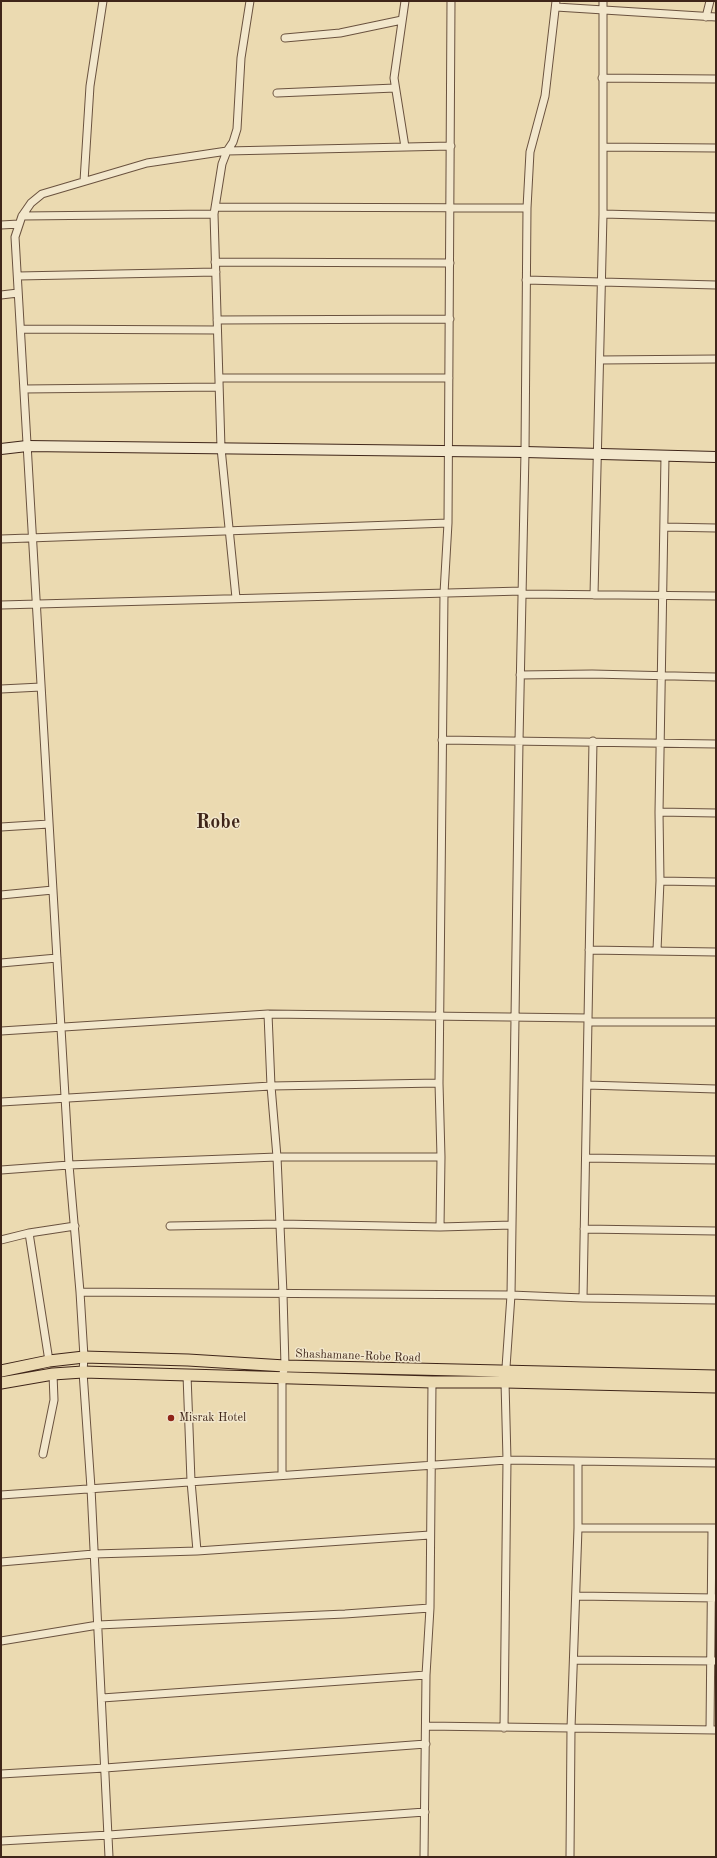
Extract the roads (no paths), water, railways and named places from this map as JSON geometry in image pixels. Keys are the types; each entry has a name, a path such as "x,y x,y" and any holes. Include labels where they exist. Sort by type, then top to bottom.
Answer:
{"main road":[{"name":"Shashamane-Robe Road","path":"1,1371 49,1361 84,1357 188,1360 283,1372 432,1382 506,1376 716,1387"},
{"name":"Shashamane-Robe Road","path":"1,1383 53,1374 83,1372 187,1376 283,1372 506,1376 716,1376"}],"street":[{"path":"84,181 90,86 103,1"},
{"path":"236,598 228,531 221,448 215,262 215,210 222,164 227,151 234,142 237,129 241,58 250,1"},
{"path":"405,1 394,78 405,147"},
{"path":"440,1227 441,1157 439,1083 442,740 444,593 448,522 450,378 451,1"},
{"path":"594,595 603,214 602,78 604,1"},
{"path":"706,17 710,1"},
{"path":"504,1728 507,1460 506,1376 511,1295 518,741 525,452 527,208 530,152 545,96 556,4 604,11 656,12 716,17"},
{"path":"285,38 340,33 402,20"},
{"path":"602,78 716,79"},
{"path":"277,93 395,88"},
{"path":"109,1857 91,1488 83,1372 84,1357 52,890 15,237 22,216 31,203 42,194 147,163 227,151 451,146"},
{"path":"603,147 716,148"},
{"path":"22,216 215,210 451,207 527,208"},
{"path":"603,214 716,217"},
{"path":"1,225 19,224"},
{"path":"215,262 450,263"},
{"path":"18,276 216,272"},
{"path":"526,280 716,284"},
{"path":"1,295 18,293"},
{"path":"217,320 450,320"},
{"path":"21,330 217,330"},
{"path":"600,360 716,359"},
{"path":"219,378 450,378"},
{"path":"24,389 219,387"},
{"path":"1,449 27,446 221,448 525,452 716,457"},
{"path":"657,950 660,881 659,812 665,456"},
{"path":"1,539 448,522"},
{"path":"664,527 716,528"},
{"path":"1,605 522,592 594,595 716,596"},
{"path":"520,675 592,674 716,677"},
{"path":"1,690 41,687"},
{"path":"442,740 716,744"},
{"path":"583,1298 593,742"},
{"path":"659,812 716,813"},
{"path":"1,827 49,824"},
{"path":"660,881 716,882"},
{"path":"1,895 52,890"},
{"path":"589,950 716,952"},
{"path":"1,963 57,958"},
{"path":"268,1014 283,1294 282,1475"},
{"path":"1,1031 268,1014 514,1017 716,1022"},
{"path":"1,1102 271,1086 439,1083"},
{"path":"587,1085 716,1089"},
{"path":"1,1170 70,1165 276,1157 441,1157"},
{"path":"586,1158 716,1160"},
{"path":"170,1226 280,1224 440,1227 512,1225"},
{"path":"1,1240 29,1233 75,1226"},
{"path":"584,1229 716,1231"},
{"path":"29,1233 49,1361"},
{"path":"80,1292 511,1295 583,1298 716,1300"},
{"path":"43,1454 54,1400 53,1374"},
{"path":"187,1376 191,1481 197,1551"},
{"path":"424,1857 426,1675 430,1608 432,1382"},
{"path":"1,1495 507,1460 716,1463"},
{"path":"570,1857 571,1728 575,1660 578,1462"},
{"path":"426,1726 713,1730 714,1528 578,1528"},
{"path":"1,1562 94,1554 197,1551 430,1535"},
{"path":"576,1596 714,1598"},
{"path":"1,1641 98,1625 345,1614 430,1608"},
{"path":"575,1660 713,1661"},
{"path":"102,1698 426,1675"},
{"path":"1,1774 105,1768 426,1744"},
{"path":"1,1841 109,1835 425,1812"}],"place":[{"name":"Misrak Hotel","path":"171,1418"}],"district":[{"name":"Robe","path":"218,823"}]}
